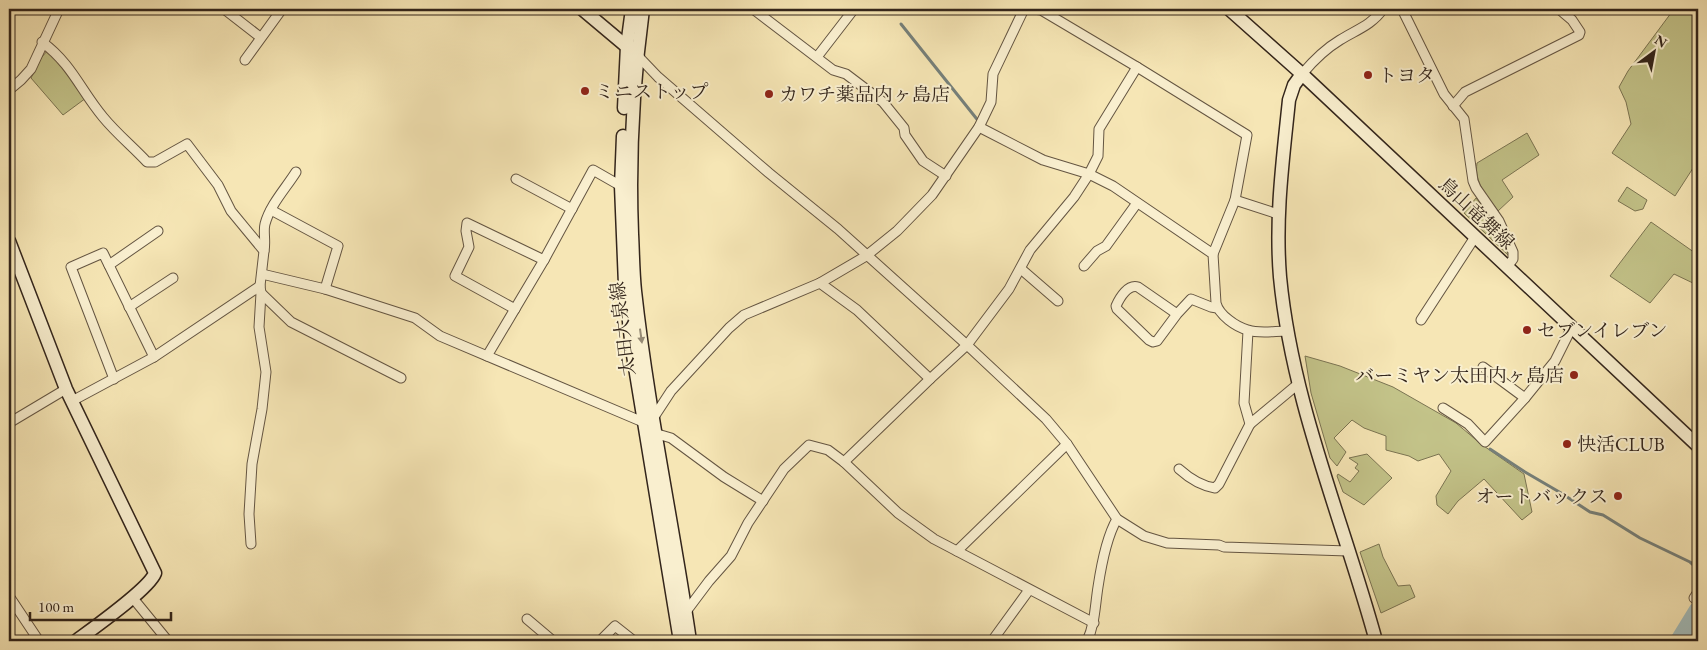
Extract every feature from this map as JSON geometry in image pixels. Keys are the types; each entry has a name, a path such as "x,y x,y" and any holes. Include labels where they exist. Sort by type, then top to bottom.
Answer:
{"main road":[{"path":"582,9 637,55"},
{"name":"太田大泉線","path":"632,9 627,46 621,186 625,285 632,349 648,421 654,434 686,620 680,640"},
{"name":"太田大泉線","path":"644,9 637,55 633,106 631,211 634,289 648,421 680,640"},
{"name":"鳥山竜舞線","path":"1229,9 1302,74 1476,236 1698,446"},
{"path":"1302,74 1294,85 1289,100 1278,214 1280,276 1287,332 1298,384 1373,640"},
{"path":"9,241 66,389 154,569 152,580 76,641"}],"street":[{"path":"9,90 31,69 59,9"},
{"path":"224,9 260,37"},
{"path":"245,60 282,9"},
{"path":"753,9 834,70 846,74 883,102 904,128 905,135 923,161 946,176"},
{"path":"816,57 854,9"},
{"path":"262,274 325,289 415,318 440,336 648,421 671,391 729,328 744,315 820,283 866,256 897,232 932,194 978,127 991,102 993,74 1024,9"},
{"path":"1034,9 1041,10 1137,67 1247,136 1235,200 1213,254 1217,308"},
{"path":"1302,74 1320,55 1341,39 1370,24 1383,9"},
{"path":"1402,9 1444,94 1464,119 1473,181 1499,221 1513,252 1514,259 1507,267"},
{"path":"1453,106 1465,92 1579,35 1578,27 1559,9"},
{"path":"42,42 68,66 103,117 147,162 155,162 187,144 218,186 231,212 264,251"},
{"path":"637,55 658,77 769,174 838,230 967,345 1046,419 1067,444 1117,518 1144,536 1168,543 1219,545 1224,547 1348,551"},
{"path":"844,462 967,345 1009,289 1030,250 1074,197 1089,174 1098,156 1099,129 1137,67"},
{"path":"978,127 1043,160 1089,174 1113,186 1213,254"},
{"path":"488,356 594,170 621,186"},
{"path":"251,544 249,514 252,464 262,409 266,372 259,327 266,241 265,225 271,210 296,172"},
{"path":"516,179 572,209"},
{"path":"1235,200 1278,214"},
{"path":"1084,266 1097,251 1106,246 1137,203"},
{"path":"271,210 338,246 325,289"},
{"path":"515,309 455,276 469,248 466,231 467,223 544,260"},
{"path":"109,265 158,231"},
{"path":"1421,320 1476,236"},
{"path":"114,379 71,267 103,252 154,357"},
{"path":"1021,269 1058,301"},
{"path":"129,307 173,278"},
{"path":"820,283 858,310 930,379"},
{"path":"1176,314 1138,287 1133,286 1129,287 1116,306 1153,342 1158,341 1176,314 1191,299 1217,308 1227,318 1248,331 1287,332"},
{"path":"72,401 154,357 261,289"},
{"path":"261,289 291,322 401,378"},
{"path":"1443,408 1468,424 1485,442 1555,361 1572,328"},
{"path":"1248,331 1244,403 1250,424"},
{"path":"1482,366 1525,398"},
{"path":"1179,470 1186,476 1215,488 1219,484 1250,424 1298,384"},
{"path":"9,423 66,389"},
{"path":"654,434 670,438 724,478 763,501"},
{"path":"957,551 1067,444"},
{"path":"686,620 709,581 731,556 748,523 784,469 810,446 828,450 844,462 898,514 934,539 1094,623"},
{"path":"1088,641 1094,623 1098,586 1117,518"},
{"path":"992,641 1029,590"},
{"path":"9,596 39,641"},
{"path":"132,597 168,641"},
{"path":"527,619 553,641"},
{"path":"600,641 616,626 634,641"}],"green space":[{"path":"1674,9 1698,9 1698,163 1675,196 1612,153 1631,124 1626,102 1619,87 1628,71"},
{"path":"48,50 54,54 86,98 63,115 31,78 41,58"},
{"path":"1527,133 1539,155 1502,180 1513,197 1498,211 1479,183 1477,163"},
{"path":"1627,187 1647,200 1643,209 1635,211 1618,201"},
{"path":"1476,198 1496,225 1509,256 1464,213"},
{"path":"1651,222 1698,255 1698,280 1695,284 1674,274 1650,303 1610,276"},
{"path":"1305,356 1340,366 1393,387 1456,423 1481,444 1524,474 1532,512 1522,520 1484,479 1458,501 1448,514 1437,505 1436,496 1451,471 1439,454 1418,461 1409,456 1386,450 1386,436 1364,428 1352,420 1334,438 1346,452 1337,466 1330,458 1311,393"},
{"path":"1367,454 1392,478 1364,505 1343,492 1337,476 1338,474 1350,482 1359,471 1355,468 1358,464 1349,458"},
{"path":"1379,544 1383,557 1398,586 1410,585 1415,597 1381,613 1360,552"}],"waterway":[{"path":"901,24 980,123"},
{"path":"1490,449 1590,512 1603,515 1640,538 1690,562 1698,569"},
{"path":"1679,641 1698,610"}],"place":[{"name":"トヨタ","path":"1368,75"},
{"name":"ミニストップ","path":"585,91"},
{"name":"カワチ薬品内ヶ島店","path":"769,94"},
{"name":"セブンイレブン","path":"1527,330"},
{"name":"バーミヤン太田内ヶ島店","path":"1574,375"},
{"name":"快活CLUB","path":"1567,444"},
{"name":"オートバックス","path":"1618,496"}]}
